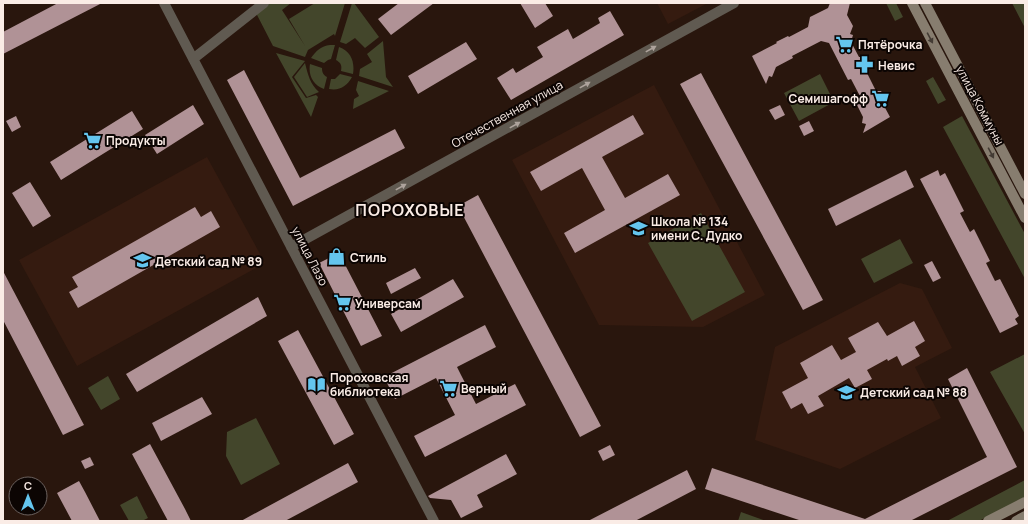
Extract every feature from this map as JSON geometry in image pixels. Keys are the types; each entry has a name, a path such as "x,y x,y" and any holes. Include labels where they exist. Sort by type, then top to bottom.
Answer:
{"main road":[{"name":"улица Коммуны","path":"912,3 1025,218"},
{"name":"улица Коммуны","path":"925,3 1025,194"},
{"path":"988,521 1025,502"},
{"path":"1016,521 1025,516"}],"street":[{"name":"улица Лазо","path":"164,3 434,521"},
{"path":"193,59 264,3"},
{"name":"Отечественная улица","path":"291,247 734,3"}],"shaded area":[{"path":"657,3 708,3 668,24"},
{"name":"Школа № 134 имени С. Дудко","path":"654,85 765,295 703,327 599,325 512,160"},
{"name":"Детский сад № 89","path":"207,157 265,263 77,366 19,260"},
{"name":"Детский сад № 88","path":"900,283 922,289 952,348 915,367 941,418 840,469 755,440 775,347"}],"green space":[{"path":"269,3 291,3 282,10 305,46 289,19 315,3 345,3 335,36 334,34 308,50 305,57 273,46 256,13"},
{"path":"352,3 354,3 379,37 365,48 355,38 346,44 340,42"},
{"path":"886,3 896,3 903,17 895,21"},
{"path":"1012,3 1025,3 1025,28"},
{"path":"383,41 386,77 393,87 359,76 360,69 372,62 367,54"},
{"path":"330,45 335,45 331,59 324,63 311,58 319,49"},
{"path":"339,47 347,51 353,61 353,74 341,71 341,64 336,60"},
{"path":"276,53 305,61 292,77 306,98 316,95 318,97 311,117"},
{"path":"305,63 311,82 319,92 307,97 294,77"},
{"path":"310,64 322,68 323,73 327,77 324,89 317,85 312,79"},
{"path":"340,74 352,77 343,87 329,89 331,79 335,79"},
{"path":"820,74 834,102 799,121 784,93"},
{"path":"933,77 946,100 938,104 926,81"},
{"path":"358,81 389,91 353,109 354,99 359,96 356,90"},
{"path":"962,116 1025,234 1025,279 943,127"},
{"path":"701,213 745,292 692,321 648,243"},
{"path":"900,239 913,263 874,283 861,259"},
{"path":"1025,354 1025,434 990,372"},
{"path":"108,376 120,399 101,410 88,388"},
{"path":"256,418 280,464 241,485 226,456 227,432"},
{"path":"1025,480 1025,497 979,521 947,521"},
{"path":"137,496 148,518 142,521 129,521 120,505"},
{"path":"741,512 766,521 738,521"}],"building":[{"path":"58,3 102,3 3,54 3,32"},
{"path":"399,3 434,3 391,35 378,19"},
{"path":"520,3 545,3 553,16 535,28"},
{"path":"830,3 850,3 847,15 853,26 850,34 853,35 851,42 859,57 863,57 867,65 865,69 876,91 881,91 886,100 883,104 890,117 863,133 866,124 862,123 863,117 856,103 862,100 851,79 848,80 829,43 821,41 792,56 793,58 776,67 772,77 769,76 766,84 752,56 777,43 776,42 808,27 810,17 828,8"},
{"path":"610,11 624,35 511,100 497,78 513,68 516,73 543,57 537,47 568,29 573,39 600,23 598,18"},
{"path":"466,42 477,59 418,94 408,76"},
{"path":"244,70 300,178 395,129 405,148 293,206 227,80"},
{"path":"701,73 823,300 803,310 680,84"},
{"path":"193,105 204,124 157,154 145,135"},
{"path":"780,105 785,115 775,120 769,110"},
{"path":"132,111 143,129 61,180 50,162"},
{"path":"633,115 644,134 602,157 625,198 668,174 680,195 575,253 564,233 605,210 582,168 541,191 530,172"},
{"path":"16,116 21,127 12,132 6,121"},
{"path":"809,121 814,131 804,136 799,126"},
{"path":"906,170 914,187 836,226 828,209"},
{"path":"938,170 940,176 945,173 964,211 960,213 970,232 974,229 990,261 986,263 995,281 1000,279 1019,316 1015,319 1018,324 1000,333 920,179"},
{"path":"30,182 51,216 33,227 12,193"},
{"path":"478,195 601,426 580,437 458,206"},
{"path":"195,207 201,217 211,211 220,227 78,308 69,292 78,287 72,277"},
{"path":"339,253 382,336 361,346 319,263"},
{"path":"932,261 941,278 933,282 924,265"},
{"path":"415,268 421,278 391,294 386,283"},
{"path":"3,271 84,425 63,435 3,320"},
{"path":"453,279 464,297 401,332 391,314"},
{"path":"258,297 267,316 137,392 126,374"},
{"path":"914,321 925,341 915,347 920,356 902,366 897,356 888,361 887,359 867,370 872,379 855,388 849,378 818,396 824,406 808,414 802,403 791,409 782,392 808,378 800,363 832,345 841,360 856,352 848,338 878,322 887,336"},
{"path":"485,325 496,347 457,367 461,375 476,404 515,384 526,405 425,457 414,436 455,415 436,378 395,399 384,377"},
{"path":"298,330 354,434 334,445 278,341"},
{"path":"967,368 1017,467 910,521 802,521 705,489 712,468 865,519 987,457 948,379"},
{"path":"202,397 212,414 161,441 152,423"},
{"path":"150,444 191,521 168,521 132,454"},
{"path":"610,445 615,455 603,461 598,451"},
{"path":"506,454 517,474 477,495 483,507 461,518 451,500 430,498 428,496"},
{"path":"90,457 94,465 85,469 81,461"},
{"path":"348,463 358,482 285,521 241,521"},
{"path":"687,470 696,489 635,521 588,521"},
{"path":"79,481 100,521 72,521 57,493"}],"place":[{"name":"Пятёрочка","path":"845,44"},
{"name":"Невис","path":"865,65"},
{"name":"Семишагофф","path":"881,98"},
{"name":"Продукты","path":"93,140"},
{"name":"Школа № 134 имени С. Дудко","path":"638,228"},
{"name":"Стиль","path":"337,257"},
{"name":"Детский сад № 89","path":"142,261"},
{"name":"Универсам","path":"342,303"},
{"name":"Пороховская библиотека","path":"317,384"},
{"name":"Верный","path":"448,388"},
{"name":"Детский сад № 88","path":"847,392"}],"district":[{"name":"ПОРОХОВЫЕ","path":"410,210"}]}
